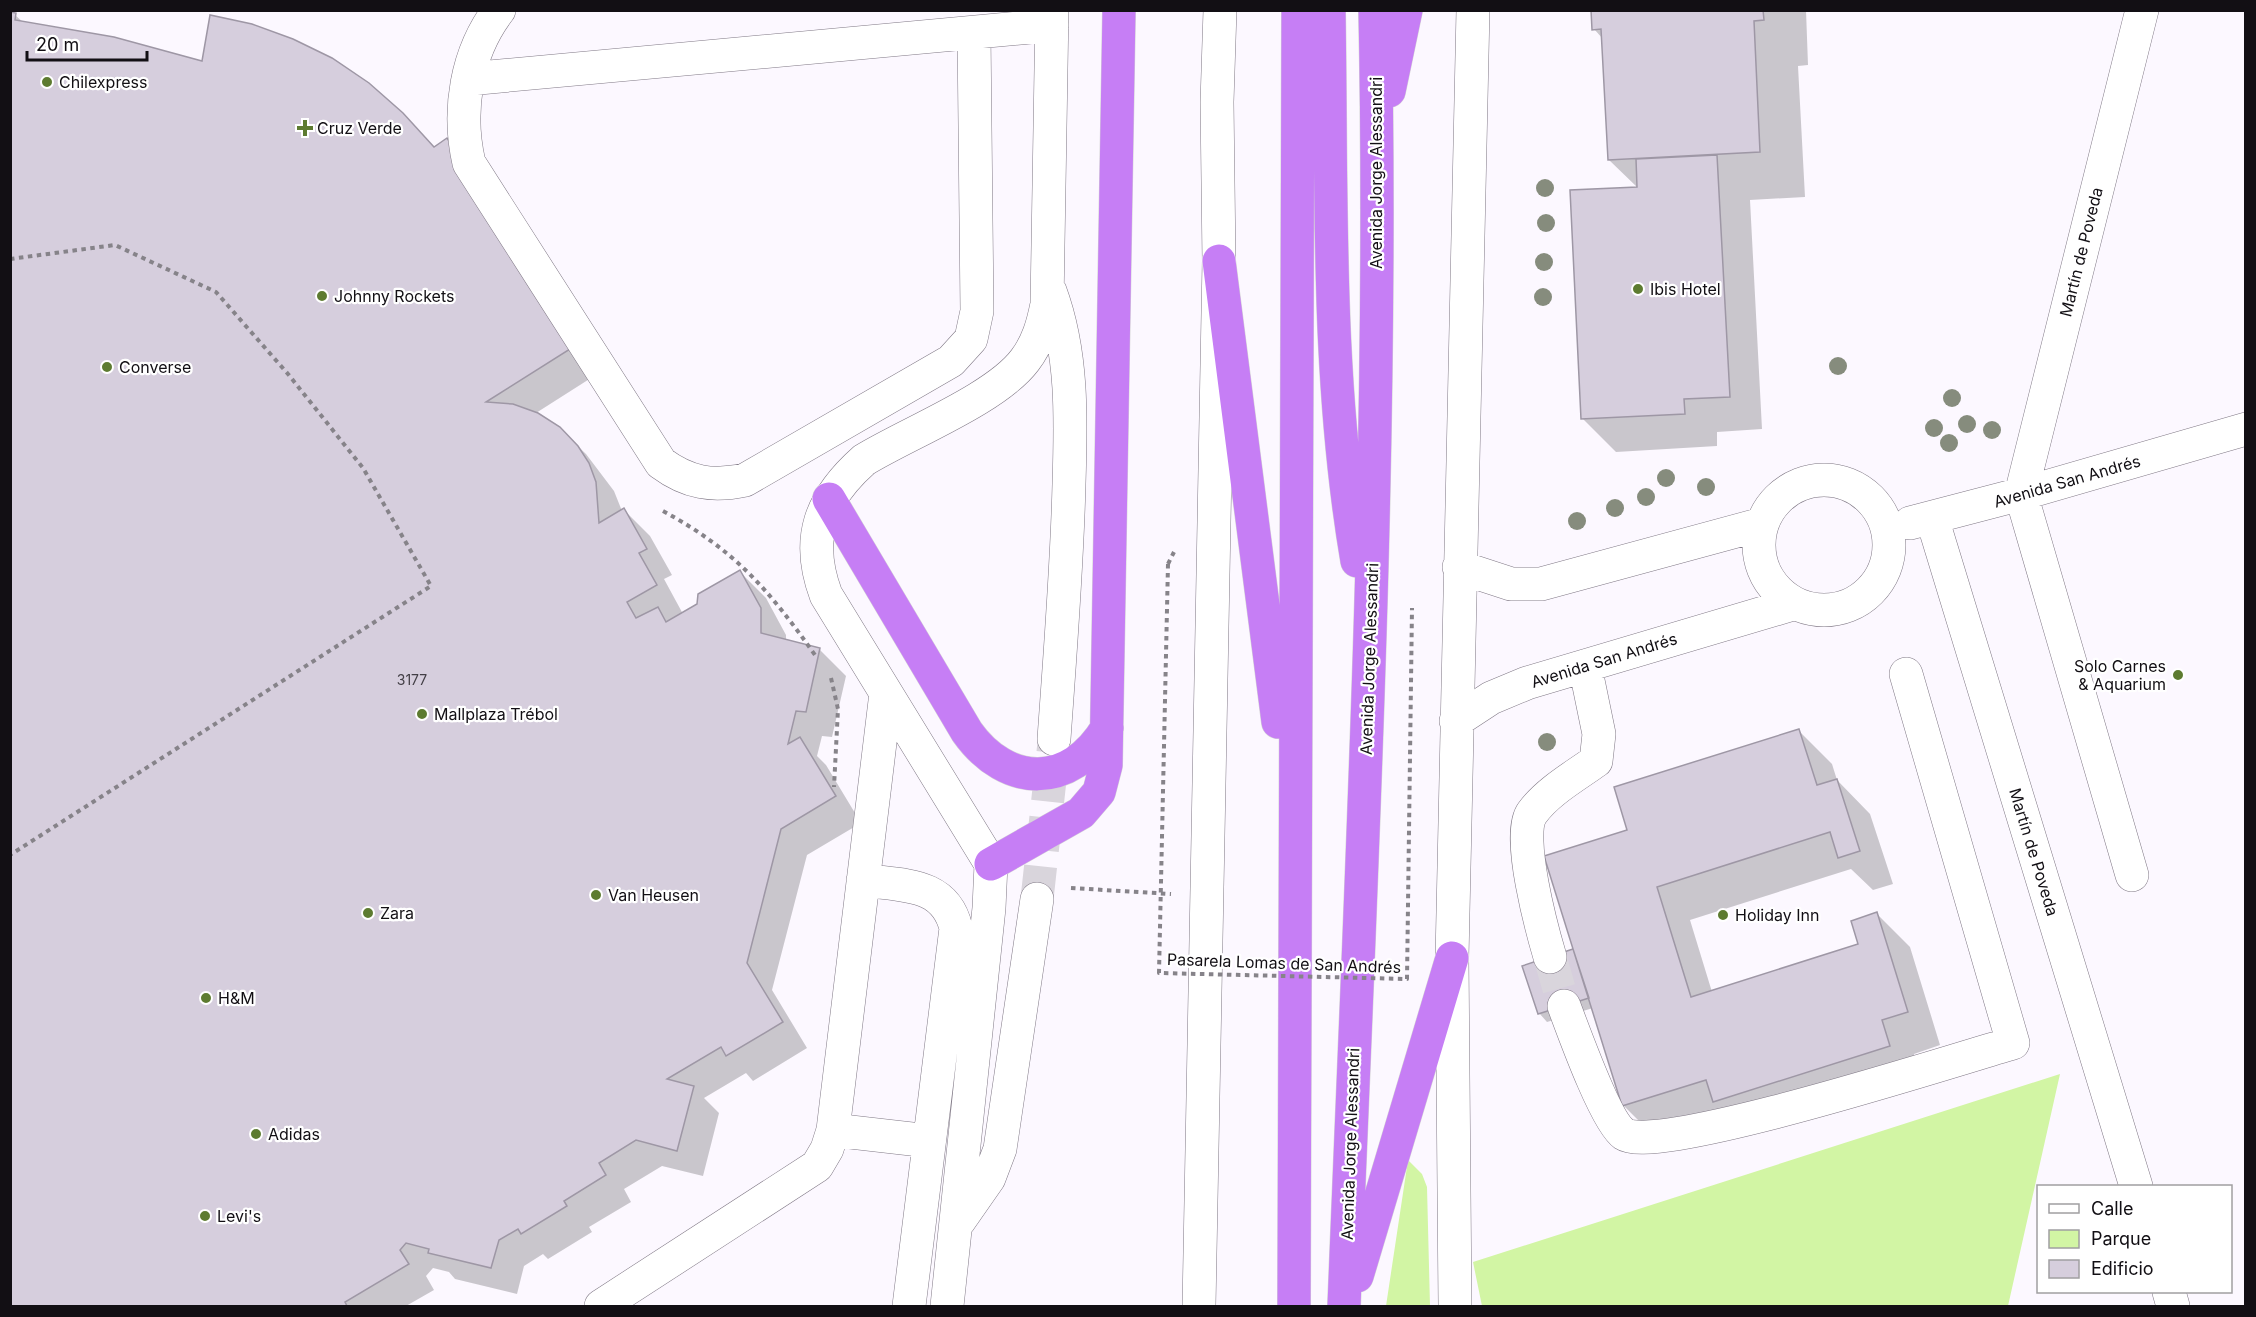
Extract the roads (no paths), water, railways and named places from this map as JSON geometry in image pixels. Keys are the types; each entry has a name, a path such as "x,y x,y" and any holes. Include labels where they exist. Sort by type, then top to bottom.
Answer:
{"highway":[{"path":"991,864 1068,821 1091,804 1104,779 1107,728 1119,10"},
{"path":"1294,1306 1298,10"},
{"path":"1329,10 1336,384 1345,489 1371,630"},
{"name":"Avenida Jorge Alessandri","path":"1346,1306 1371,630 1378,146 1375,10"},
{"path":"1378,146 1406,10"},
{"path":"1219,261 1295,851"},
{"path":"829,499 967,732 992,760 1021,773 1038,774 1056,771 1073,764 1090,751 1107,728"},
{"path":"1346,1306 1452,958"}],"street":[{"path":"500,10 477,44 468,79 464,131 469,163 477,179 661,463 678,475 713,485 745,480 951,361 971,339 977,311 974,33"},
{"path":"1199,1306 1219,261 1217,102 1220,10"},
{"path":"1455,1306 1452,958 1473,10"},
{"name":"Martín de Poveda","path":"2022,494 2142,10"},
{"path":"468,79 974,33 1052,18 1047,284 1043,323 1036,343 1013,373 984,395 864,460 845,477 829,499 817,533 819,575 836,613 991,864 988,920 958,1223 947,1306"},
{"path":"1047,284 1064,339 1071,439 1068,548 1054,739"},
{"name":"Avenida San Andrés","path":"1888,528 2022,494 2246,429"},
{"path":"1828,480 1844,483 1872,500 1882,513 1888,528 1890,548 1887,566 1878,583 1865,597 1848,606 1830,611 1811,610 1793,604 1781,595 1763,570 1758,547 1762,524 1775,501 1785,493 1812,481 1828,480"},
{"path":"2022,494 2132,875"},
{"name":"Martín de Poveda","path":"1932,518 2136,1185"},
{"path":"1459,567 1511,584 1541,584 1762,524"},
{"name":"Avenida San Andrés","path":"1456,721 1473,708 1509,690 1793,604"},
{"path":"1550,957 1541,927 1525,839 1531,815 1546,799 1596,761 1599,734 1585,666"},
{"path":"1564,1006 1606,1107 1622,1133 1633,1138 1686,1134 1737,1122 2013,1044 1906,674"},
{"path":"600,1306 817,1166 827,1149 833,1130 886,693"},
{"path":"863,880 922,889 935,894 946,903 953,915 956,935 909,1306"},
{"path":"958,1223 989,1178 1000,1149 1037,899"},
{"path":"833,1130 929,1141"}],"tunnel":[{"path":"1037,899 1054,743"},
{"path":"1550,957 1564,1006"}],"place":[{"name":"Chilexpress","path":"47,82"},
{"name":"Cruz Verde","path":"305,128"},
{"name":"Ibis Hotel","path":"1638,289"},
{"name":"Johnny Rockets","path":"322,296"},
{"name":"Converse","path":"107,367"},
{"name":"Solo Carnes & Aquarium","path":"2178,675"},
{"name":"Mallplaza Trébol","path":"422,714"},
{"name":"Van Heusen","path":"596,895"},
{"name":"Zara","path":"368,913"},
{"name":"Holiday Inn","path":"1723,915"},
{"name":"H&M","path":"206,998"},
{"name":"Adidas","path":"256,1134"},
{"name":"Levi's","path":"205,1216"}]}
